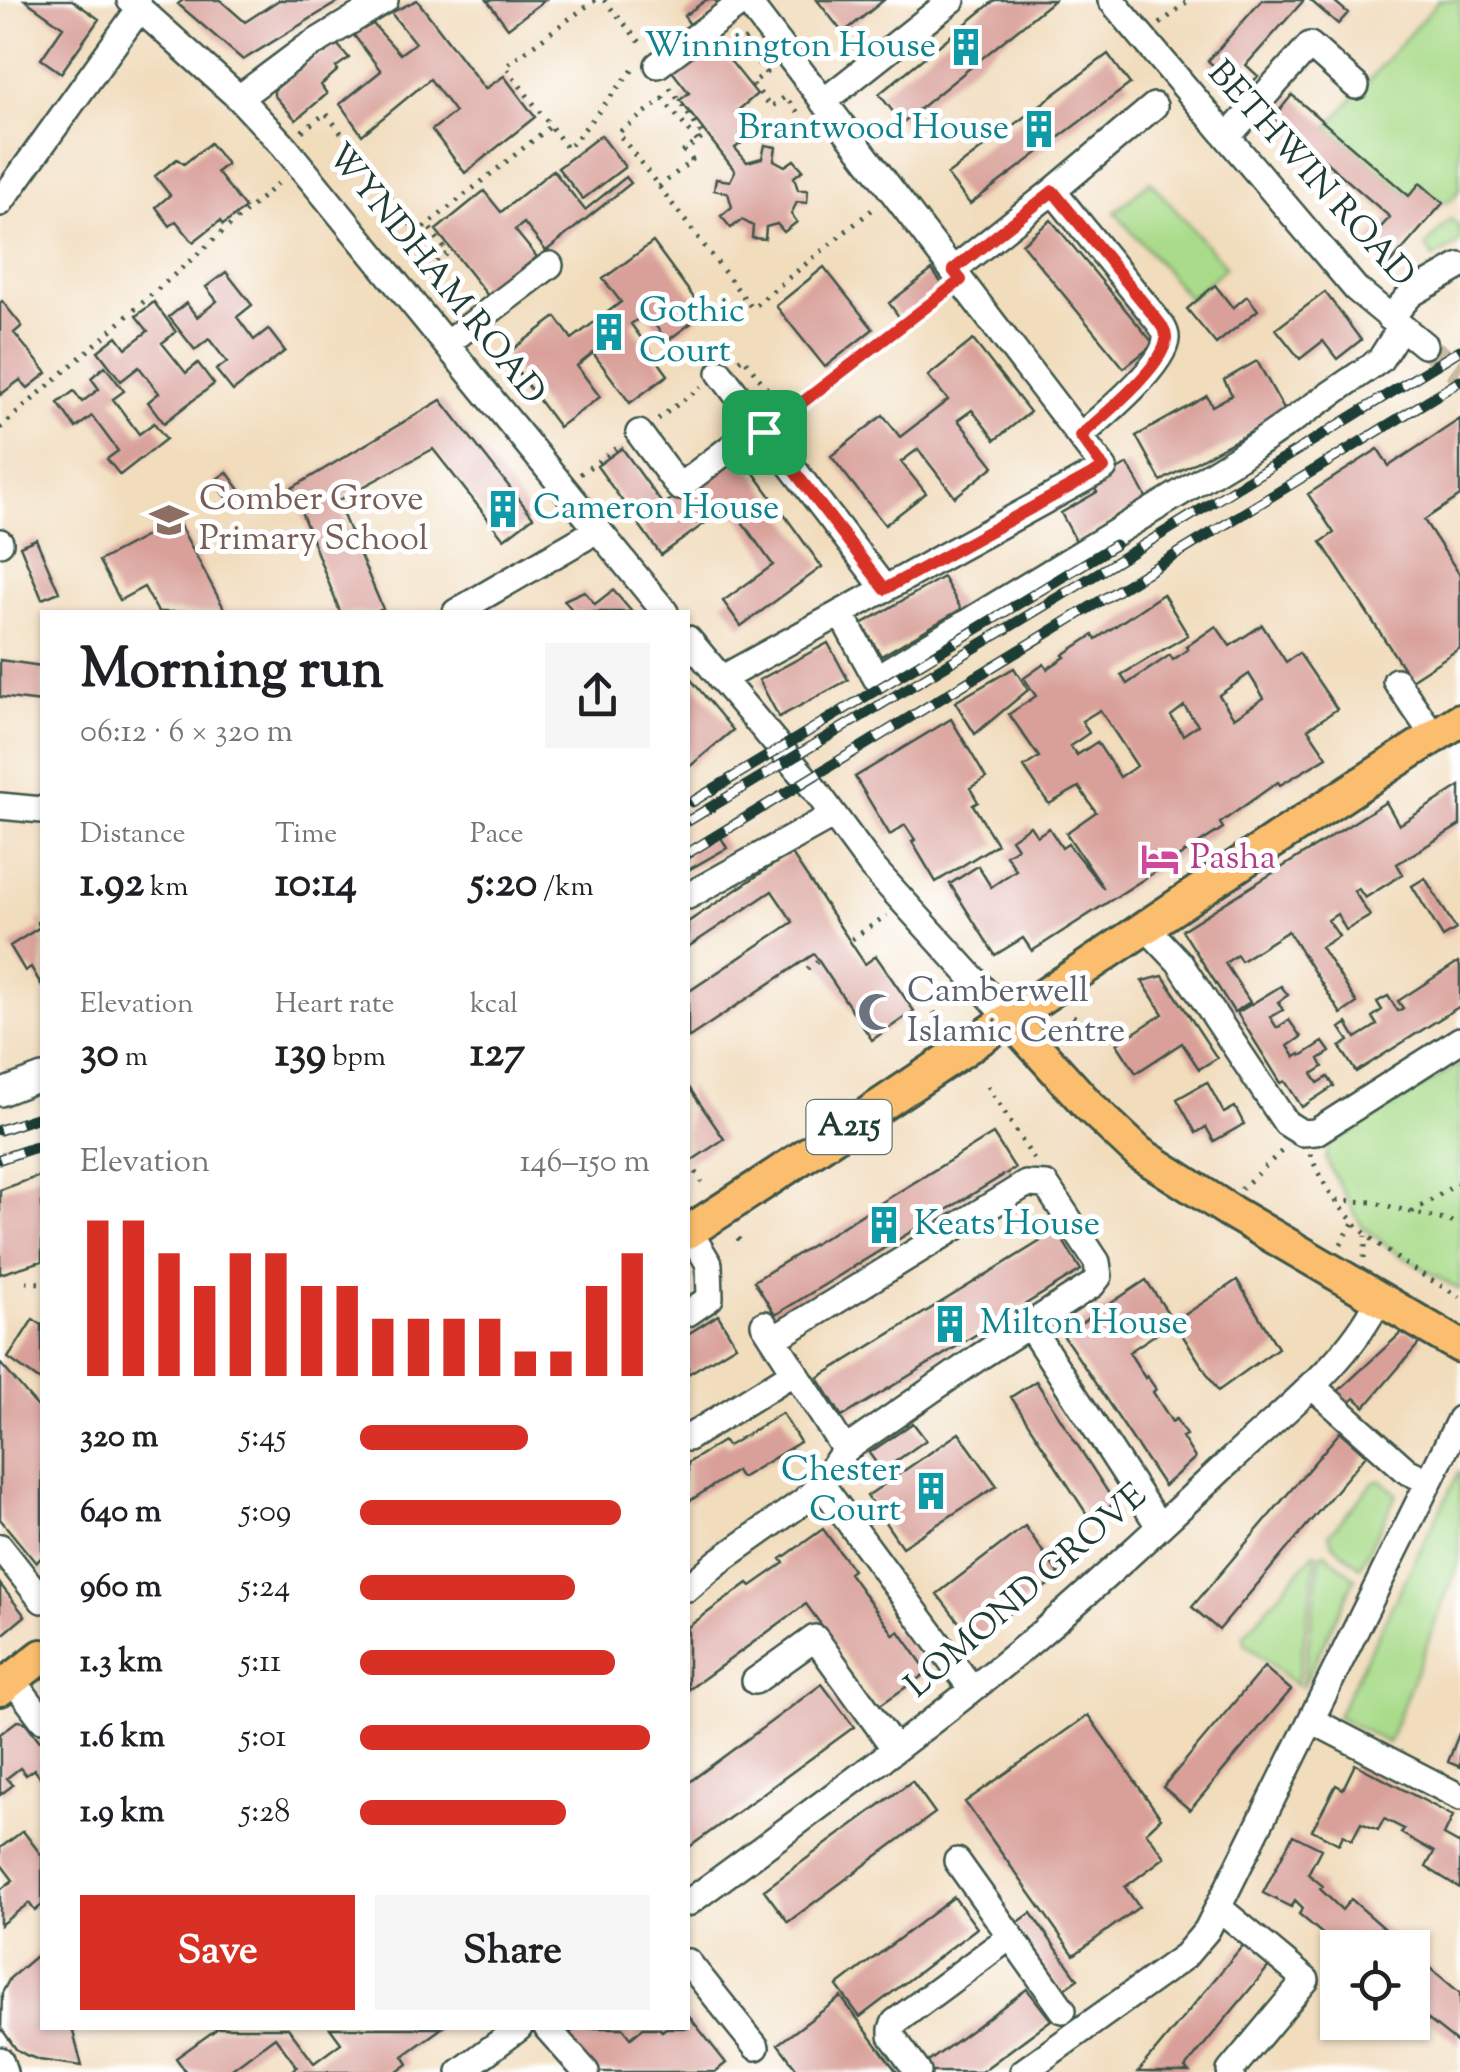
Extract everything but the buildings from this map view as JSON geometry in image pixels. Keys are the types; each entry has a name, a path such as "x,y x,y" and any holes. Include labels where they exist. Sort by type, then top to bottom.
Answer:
{"main road":[{"name":"A215","path":"690,1231 1447,728"},
{"path":"1010,1019 1076,1093 1140,1153 1460,1346"},
{"path":"6,1684 40,1658"}],"street":[{"path":"239,98 306,48 385,0"},
{"path":"653,58 746,0 1104,468 721,679"},
{"path":"824,102 952,0"},
{"name":"BETHWIN ROAD","path":"1111,0 1356,288 1424,345"},
{"path":"0,202 135,4"},
{"name":"WYNDHAM ROAD","path":"135,4 239,98 299,164 663,610"},
{"path":"1228,136 1310,44 1356,86"},
{"path":"957,275 1154,106"},
{"path":"1053,191 1150,311 1166,339 1158,359 1080,436"},
{"path":"446,344 550,265"},
{"path":"841,614 876,678 1236,459 1380,360 1411,294 1460,266"},
{"path":"720,374 885,589"},
{"path":"639,432 680,487 762,429"},
{"path":"459,610 584,538 594,528"},
{"path":"690,641 816,791 872,867 1010,1019"},
{"path":"1396,681 1447,728"},
{"path":"0,806 40,810"},
{"path":"690,895 832,816"},
{"path":"1145,926 1179,962 1286,1123 1302,1133 1316,1132 1460,1040"},
{"path":"0,1093 40,1078"},
{"path":"690,1586 804,1501 844,1450 978,1357 1092,1285 1100,1268 1046,1184 1026,1184 769,1332 844,1450"},
{"path":"690,1235 709,1264 710,1298 690,1311"},
{"name":"LOMOND GROVE","path":"690,1901 895,1749 1040,1633 1311,1385 1351,1345 1379,1299"},
{"path":"1030,1325 1159,1526"},
{"path":"690,1437 794,1372"},
{"path":"1311,1385 1408,1471 1428,1482"},
{"path":"1023,2072 1185,1956 1206,1930 1460,1419"},
{"path":"821,1484 972,1689"},
{"path":"0,1547 40,1597"},
{"path":"755,1681 816,1638 895,1749"},
{"path":"6,1684 40,1717"},
{"path":"1311,1720 1460,1797"},
{"path":"958,1862 1063,2010"},
{"path":"1218,1906 1306,1980 1232,2072"},
{"path":"918,2072 892,2036 895,2022 1011,1936"},
{"path":"690,1964 756,2047"},
{"path":"460,2072 515,2030"},
{"path":"549,2030 586,2072"},
{"path":"0,2060 4,2072"}],"path":[{"path":"595,0 504,66 568,149 653,58"},
{"path":"604,0 653,58 660,75 704,137 684,151 692,160 659,186"},
{"path":"1143,38 1189,0"},
{"path":"764,24 742,42 766,72 752,83 771,107 785,97 807,125"},
{"path":"697,141 663,99 618,133 752,308 873,209"},
{"path":"326,112 417,233 551,126"},
{"path":"0,428 299,164"},
{"path":"402,289 448,253 427,225"},
{"path":"762,429 957,275"},
{"path":"561,487 639,432"},
{"path":"852,938 905,904"},
{"path":"807,969 817,962"},
{"path":"938,1002 948,999"},
{"path":"934,1012 940,1020"},
{"path":"1073,1016 1083,1022"},
{"path":"1070,1036 1080,1035"},
{"path":"986,1085 1046,1184"},
{"path":"1237,1192 1302,1133 1320,1178 1366,1236 1398,1261 1460,1297"},
{"path":"696,1172 702,1182"},
{"path":"1412,1212 1460,1182"},
{"path":"1337,1200 1370,1202 1460,1224"},
{"path":"1340,1246 1354,1221"},
{"path":"26,1282 40,1283"}],"green space":[{"path":"1439,0 1460,0 1460,189 1443,203 1420,184 1409,196 1328,127"},
{"path":"1150,181 1226,267 1190,299 1115,212"},
{"path":"1450,219 1460,227 1460,243 1433,258 1426,246"},
{"path":"1460,1064 1460,1290 1396,1253 1362,1226 1326,1157 1329,1146"},
{"path":"1460,1470 1460,1560 1388,1743 1337,1716"},
{"path":"1381,1480 1397,1494 1360,1567 1332,1543 1329,1534 1374,1482"},
{"path":"1315,1552 1297,1686 1245,1643 1244,1635"},
{"path":"1326,1553 1355,1578 1302,1688 1321,1554"}],"tunnel":[{"path":"1424,345 1460,372"}],"railway":[{"path":"690,820 1460,350"},
{"path":"690,852 1460,381"},
{"path":"692,802 1115,545"},
{"path":"0,1130 40,1117"},
{"path":"0,1159 40,1146"}],"place":[{"name":"Winnington House","path":"966,47"},
{"name":"Brantwood House","path":"1039,129"},
{"name":"Gothic Court","path":"609,332"},
{"name":"Cameron House","path":"503,509"},
{"name":"Comber Grove Primary School","path":"169,520"},
{"name":"Pasha","path":"1160,859"},
{"name":"Camberwell Islamic Centre","path":"877,1012"},
{"name":"Keats House","path":"884,1225"},
{"name":"Milton House","path":"950,1324"},
{"name":"Chester Court","path":"931,1491"}],"route":[{"path":"1053,191 1150,311 1166,339 1158,359 1080,436 1104,468 885,589 764,432 961,280 953,270 1053,191"}]}
